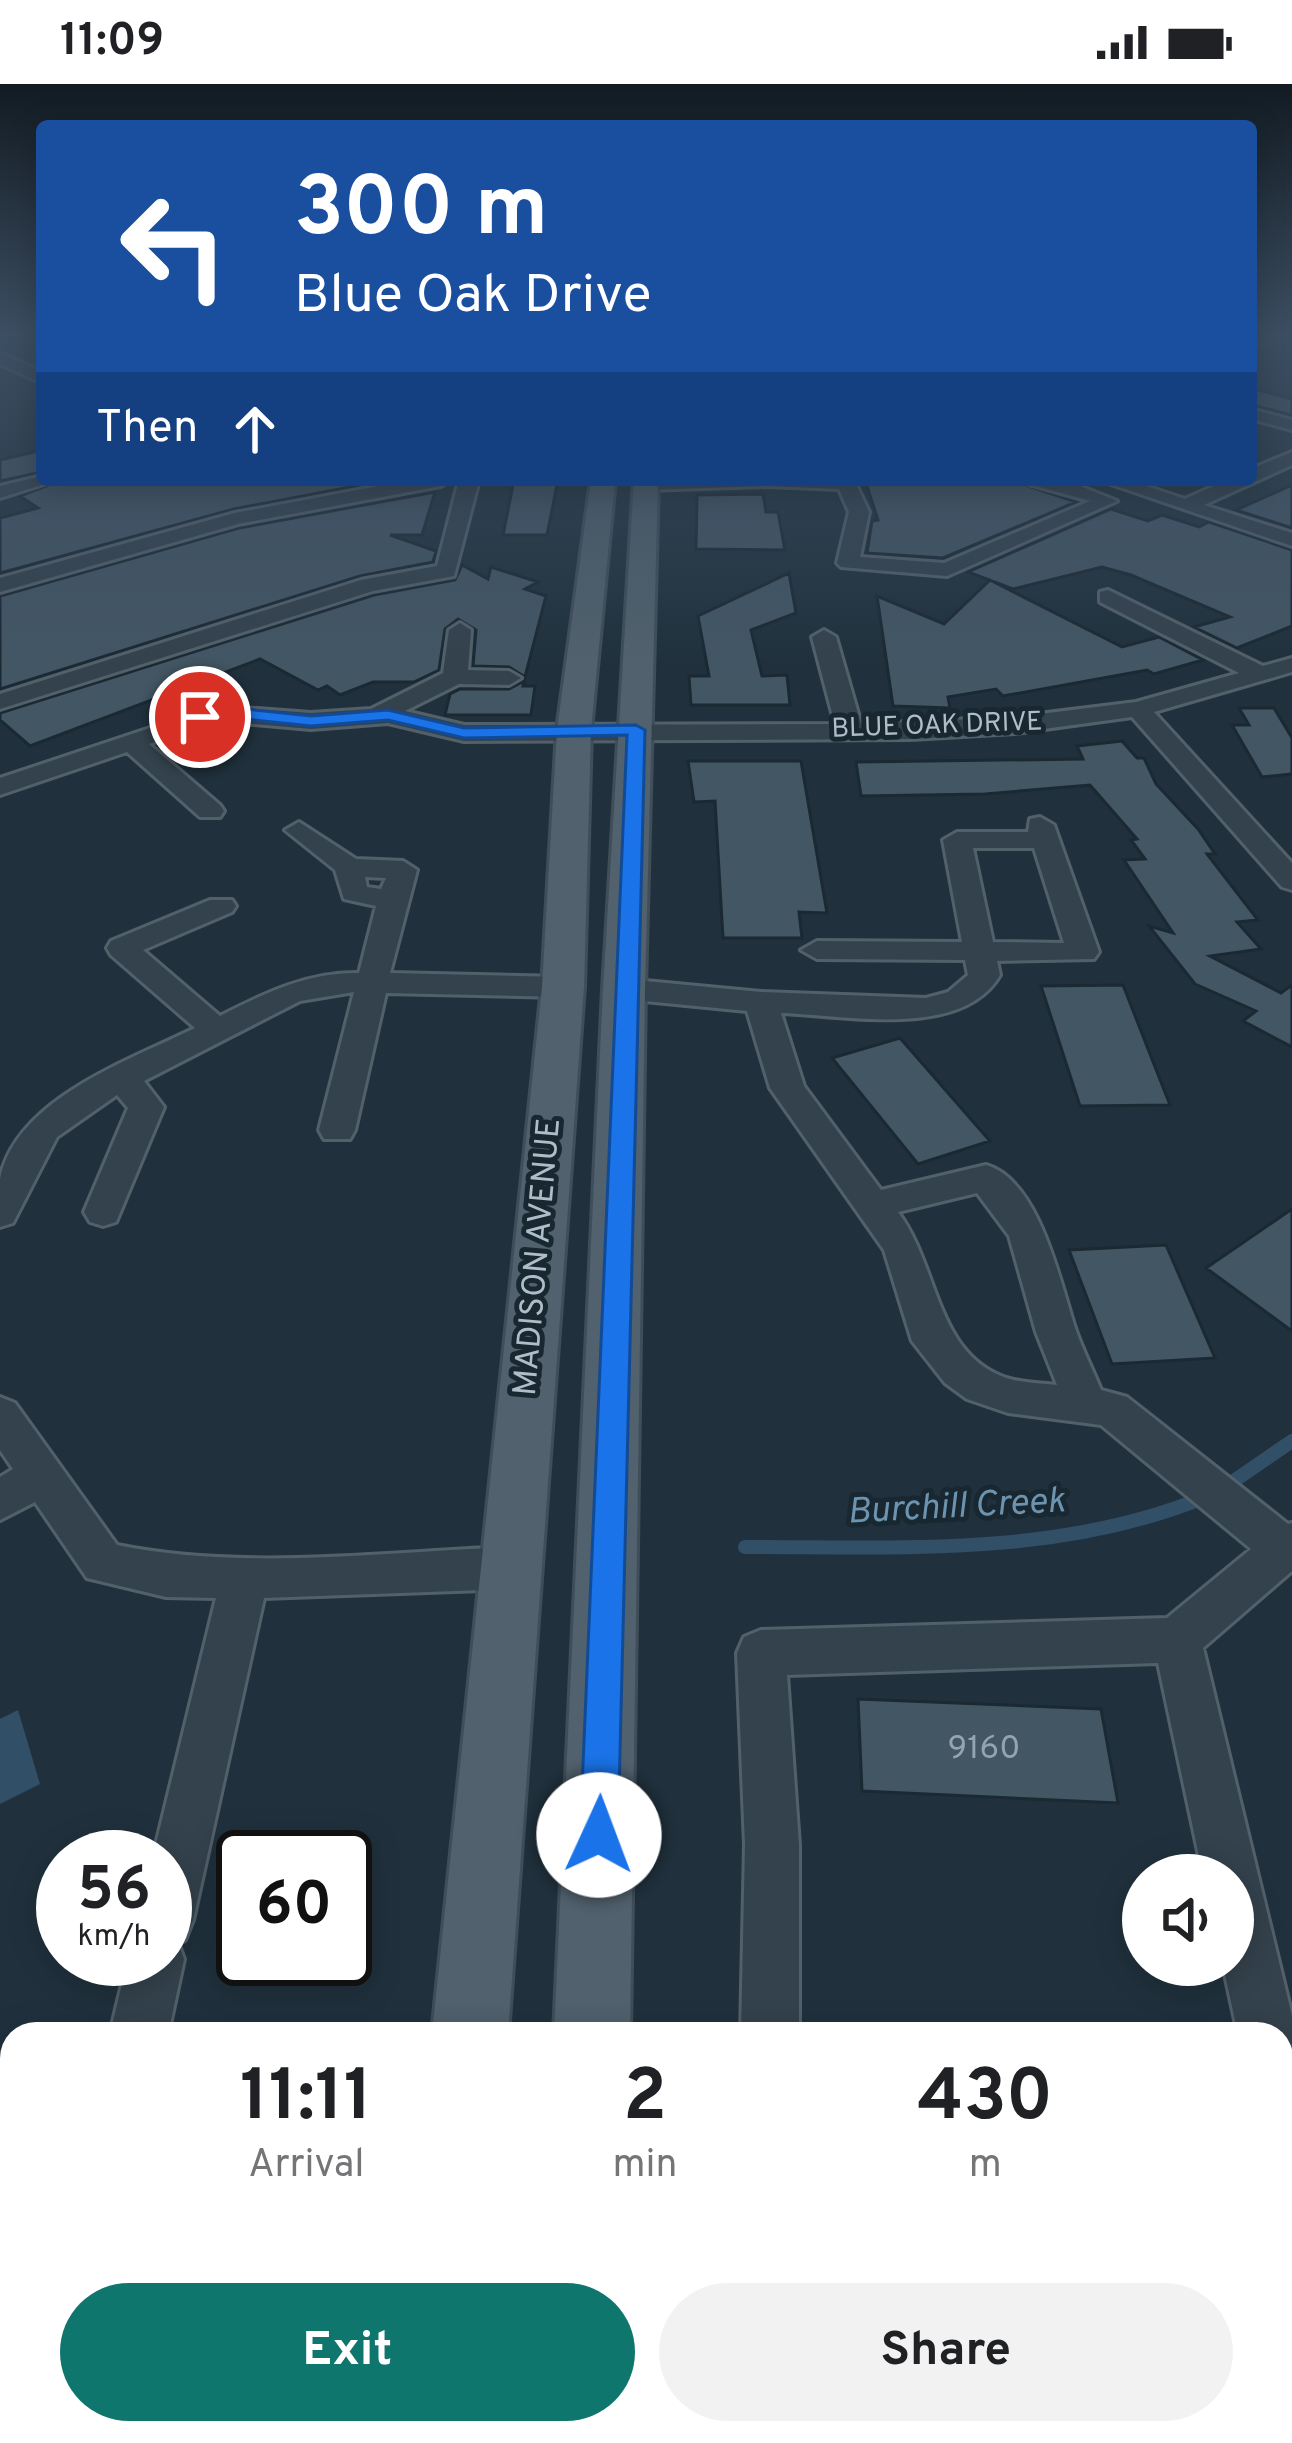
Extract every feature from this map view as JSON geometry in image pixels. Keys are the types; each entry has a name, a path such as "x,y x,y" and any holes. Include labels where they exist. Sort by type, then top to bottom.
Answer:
{"main road":[{"name":"MADISON AVENUE","path":"471,2022 563,987 574,730 602,486"},
{"name":"MADISON AVENUE","path":"592,2022 624,989 646,486"}],"street":[{"path":"1257,474 1292,458"},
{"path":"0,492 36,483"},
{"path":"0,585 235,519 409,486"},
{"path":"0,702 369,585 446,571 467,486"},
{"path":"847,486 859,512 848,563 947,570 1107,501 1110,487"},
{"path":"1065,486 1110,487 1292,540"},
{"path":"1187,506 1230,486"},
{"path":"1108,597 1262,675"},
{"path":"455,676 460,630"},
{"path":"824,638 850,731"},
{"name":"BLUE OAK DRIVE","path":"378,716 464,733 850,731 1015,725 1138,709 1292,664"},
{"path":"0,787 216,713 311,721 378,716 455,676 509,678"},
{"path":"1138,709 1292,881"},
{"path":"130,741 210,811"},
{"path":"299,830 349,867 403,869 337,1130"},
{"path":"624,989 761,1002 948,1005 979,986 984,975 980,951 958,840 1042,832 1083,952 980,951 817,950"},
{"path":"217,1030 122,948 220,905"},
{"path":"0,1213 17,1152 89,1095 289,994 346,982 563,987"},
{"path":"761,1002 787,1088 902,1246 932,1341 960,1371 982,1387 1008,1396 1112,1409 1243,1517 1288,1546 1178,1640 761,1652 772,1845 770,2022"},
{"path":"103,1211 146,1107 122,1078"},
{"path":"872,1205 986,1178 1027,1232 1056,1332 1087,1404"},
{"path":"0,1415 103,1563 166,1576 245,1578 512,1568"},
{"path":"0,1501 41,1474"},
{"path":"186,1830 245,1578"},
{"path":"1178,1640 1226,1854"},
{"path":"1254,1975 1265,2022"},
{"path":"142,2022 150,1986"}],"water":[{"path":"18,1710 40,1784 0,1804 0,1719"}],"building":[{"path":"36,451 36,473 0,481 0,460"},
{"path":"1292,485 1292,528 1236,510"},
{"path":"46,486 355,486 234,509 0,573 0,518 38,508 20,496"},
{"path":"513,486 557,486 547,535 503,535"},
{"path":"867,486 1028,486 1076,502 943,558 867,553 872,521 878,520"},
{"path":"435,492 422,535 390,535 436,551 433,562 360,576 0,689 0,596 239,528"},
{"path":"763,494 766,512 778,512 785,550 696,549 697,495"},
{"path":"1111,509 1148,521 1162,515 1199,527 1209,522 1292,550 1292,626 1237,648 1194,627 1230,617 1131,575 1102,567 1013,589 968,572"},
{"path":"462,565 488,579 491,567 538,582 525,589 546,596 525,677 509,667 473,666 476,630 458,619 445,629 439,670 414,682 373,682 340,695 327,686 318,690 260,659 30,746 0,720 0,713 374,595 455,580"},
{"path":"789,573 796,613 751,630 762,676 787,675 790,705 691,705 689,676 709,676 698,616"},
{"path":"990,580 1122,647 1159,637 1203,660 1154,674 1147,670 1003,696 996,689 948,697 950,708 893,706 877,596 944,624"},
{"path":"524,681 523,686 535,686 531,715 445,715 450,694 460,689 509,689"},
{"path":"1239,708 1274,708 1292,738 1292,774 1262,777 1232,725 1249,725"},
{"path":"1122,741 1137,758 1144,758 1156,784 1198,829 1215,854 1207,854 1258,920 1237,922 1261,949 1210,956 1281,993 1292,985 1292,1047 1243,1021 1256,1011 1195,984 1149,926 1173,933 1124,860 1145,859 1131,840 1137,839 1090,785 985,794 861,796 856,762 1083,759 1077,746"},
{"path":"688,761 801,761 827,913 799,912 802,938 723,938 715,801 694,802"},
{"path":"1123,985 1170,1105 1080,1106 1041,986"},
{"path":"900,1038 990,1141 918,1164 832,1058"},
{"path":"1292,1209 1292,1331 1206,1268"},
{"path":"1166,1245 1215,1358 1112,1364 1069,1250"},
{"path":"858,1699 1101,1709 1118,1803 862,1791"}],"waterway":[{"name":"Burchill Creek","path":"1225,1487 1292,1441"},
{"name":"Burchill Creek","path":"745,1547 919,1547 1034,1539 1091,1531 1203,1498"}],"route":[{"path":"200,717 227,712 311,721 388,715 464,733 636,730 599,1835"}]}
